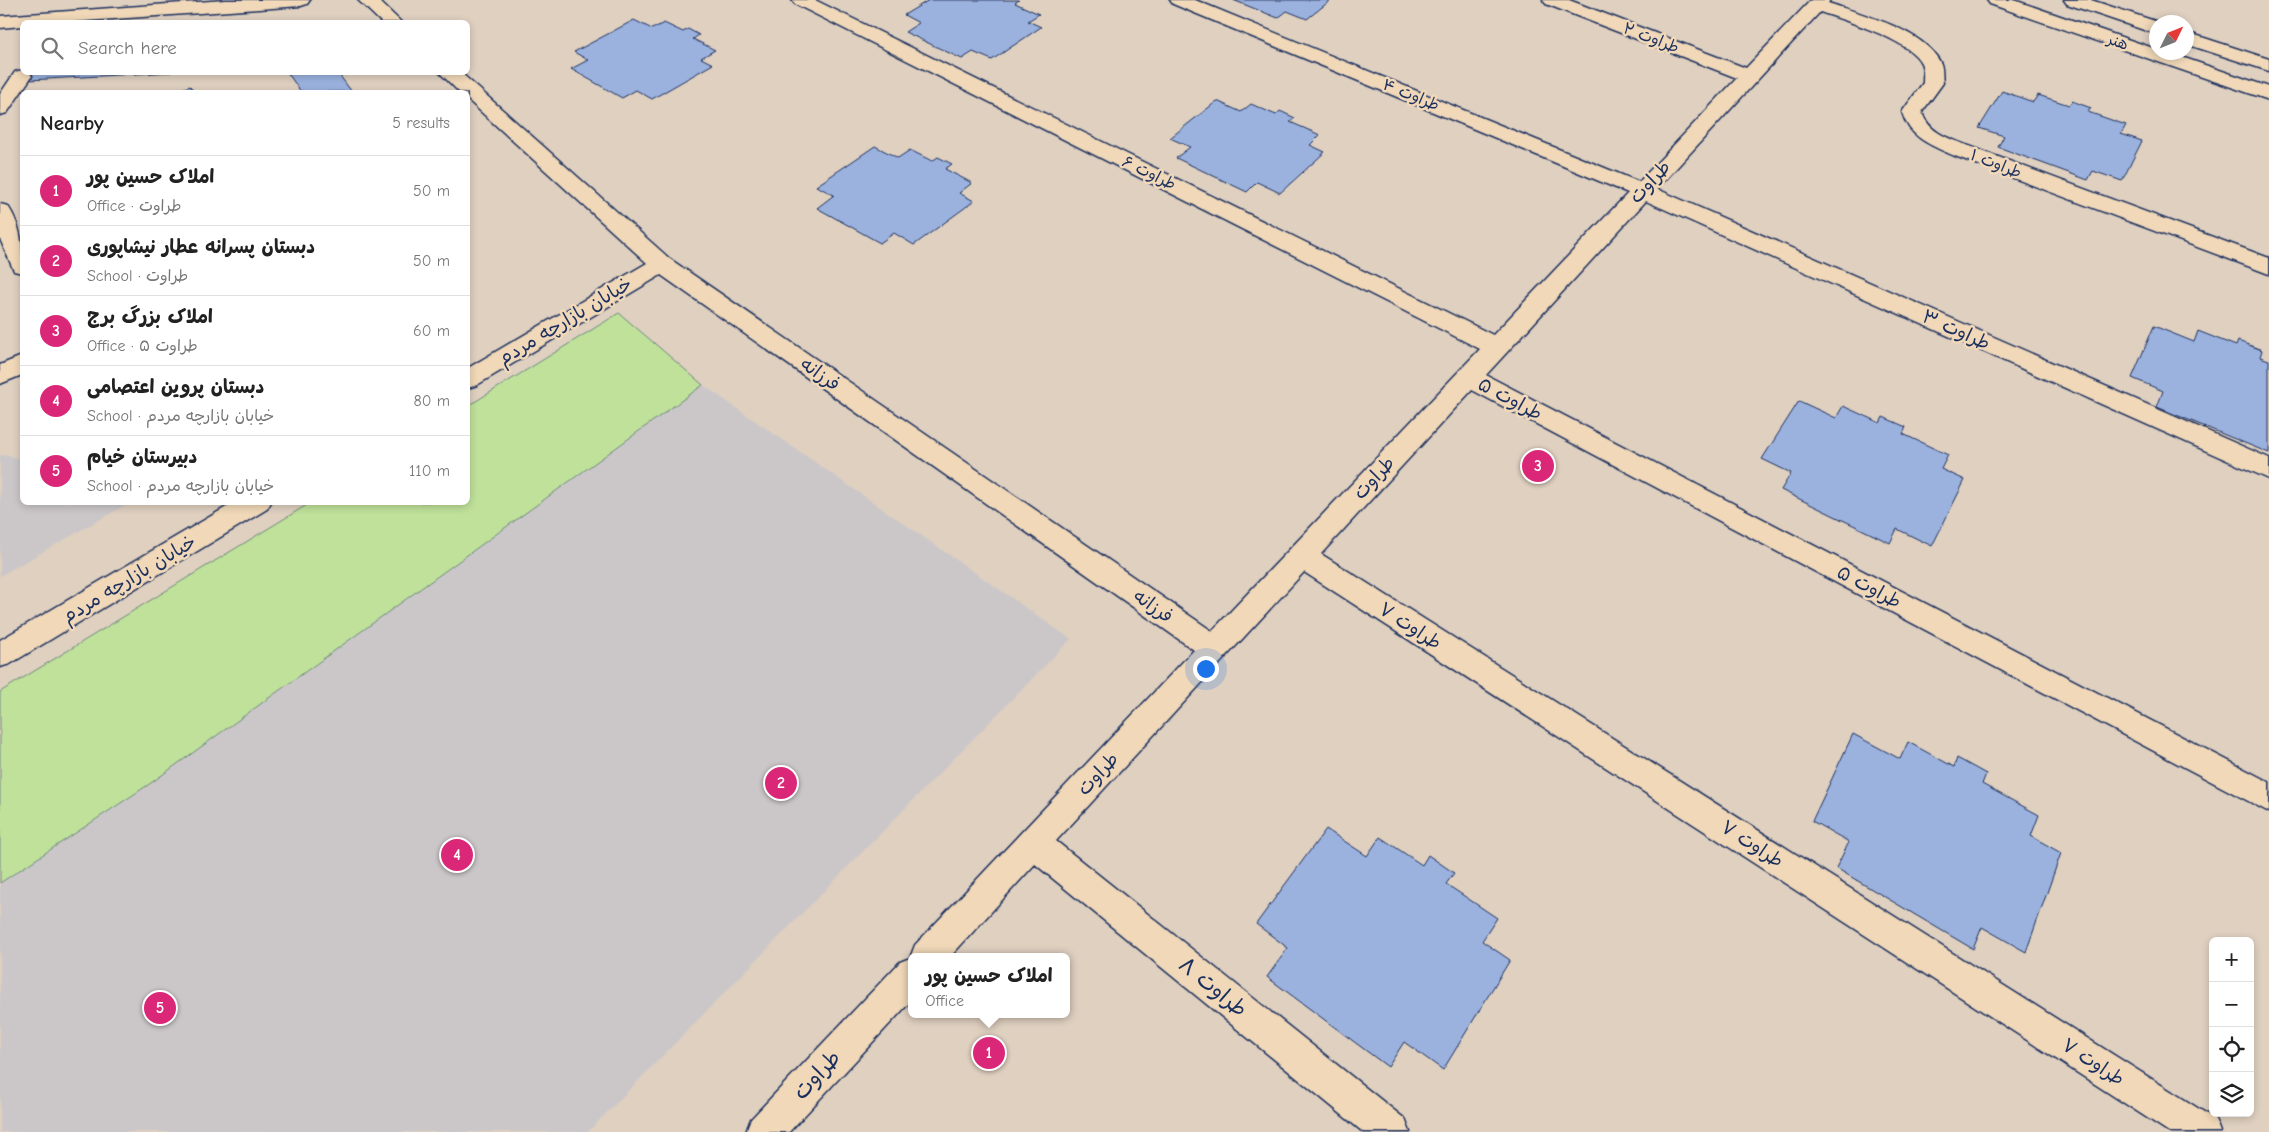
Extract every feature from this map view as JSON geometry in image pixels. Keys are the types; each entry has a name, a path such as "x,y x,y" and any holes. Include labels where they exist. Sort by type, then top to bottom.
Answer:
{"street":[{"path":"49,0 59,19"},
{"path":"39,20 301,0"},
{"path":"367,0 390,20"},
{"name":"طراوت ۶","path":"801,0 1498,347"},
{"name":"طراوت ۴","path":"1179,0 1642,191"},
{"name":"طراوت ۲","path":"1552,0 1750,76"},
{"name":"هنر","path":"1996,0 2269,94"},
{"name":"هنر","path":"2073,0 2149,26"},
{"name":"طراوت","path":"932,953 1818,2"},
{"name":"طراوت ۱","path":"1818,2 1881,27 1910,42 1931,62 1933,83 1912,112 1913,122 1925,134 1962,151 2269,266"},
{"path":"0,22 20,21"},
{"path":"2194,41 2269,65"},
{"name":"فرزانه","path":"451,75 468,90"},
{"path":"0,110 22,76"},
{"name":"فرزانه","path":"470,92 662,264 1215,649"},
{"name":"طراوت ۳","path":"1642,191 2269,469"},
{"path":"0,211 20,261"},
{"name":"خیابان بازارچه مردم","path":"470,378 662,264"},
{"path":"0,375 20,367"},
{"name":"طراوت ۵","path":"1469,377 2269,798"},
{"name":"خیابان بازارچه مردم","path":"0,655 253,505"},
{"name":"طراوت ۷","path":"1301,556 2202,1132"},
{"name":"طراوت ۸","path":"1034,843 1392,1132"},
{"name":"طراوت","path":"764,1132 908,978"}],"shaded area":[{"path":"703,385 1071,639 588,1132 0,1132 0,883 151,783"},
{"path":"0,455 20,458 20,505 125,505 0,576"}],"green space":[{"path":"619,313 703,385 151,783 0,883 0,692 307,505 470,505 470,405"}],"building":[{"path":"929,0 1019,0 1015,3 1039,14 1028,21 1041,27 992,60 973,52 962,59 905,32 919,23 904,15"},
{"path":"1233,0 1331,0 1307,19 1287,11 1278,18"},
{"path":"634,20 652,29 664,23 683,32 688,29 699,35 693,39 715,50 701,58 713,64 652,99 636,90 622,98 571,69 588,60 574,52"},
{"path":"32,75 118,75 29,80"},
{"path":"289,75 339,75 350,90 300,90"},
{"path":"190,86 193,90 179,90"},
{"path":"2002,91 2033,102 2038,95 2069,105 2072,101 2091,108 2088,112 2126,125 2121,134 2142,141 2122,181 2093,171 2088,180 1998,147 2004,136 1979,128"},
{"path":"1217,101 1241,112 1251,104 1276,115 1280,111 1295,118 1290,122 1320,135 1310,145 1325,152 1280,193 1257,182 1247,192 1176,158 1190,147 1170,138"},
{"path":"875,146 898,158 910,150 932,161 938,157 952,164 945,169 972,183 959,193 974,201 914,245 894,233 880,243 817,208 834,195 816,186"},
{"path":"2154,326 2194,342 2198,331 2236,346 2238,341 2262,350 2260,357 2269,360 2269,453 2157,407 2163,391 2132,378"},
{"path":"1799,401 1836,418 1843,406 1880,423 1883,417 1906,427 1903,434 1948,455 1941,469 1965,480 1932,546 1897,529 1890,543 1781,490 1791,473 1762,459"},
{"path":"1853,734 1900,759 1908,742 1954,767 1957,758 1986,774 1982,784 2039,815 2031,836 2061,853 2026,952 1982,927 1973,949 1836,868 1849,842 1812,821"},
{"path":"1326,829 1367,856 1380,837 1422,865 1428,855 1454,873 1446,884 1497,918 1482,941 1510,960 1443,1070 1404,1042 1388,1067 1267,977 1288,948 1256,924"}],"place":[{"name":"املاک بزرگ برج","path":"1538,466"},
{"name":"دبستان پسرانه عطار نیشاپوری","path":"781,783"},
{"name":"دبستان پروین اعتصامی","path":"457,855"},
{"name":"دبیرستان خیام","path":"160,1008"},
{"name":"املاک حسین پور","path":"989,1053"}]}
